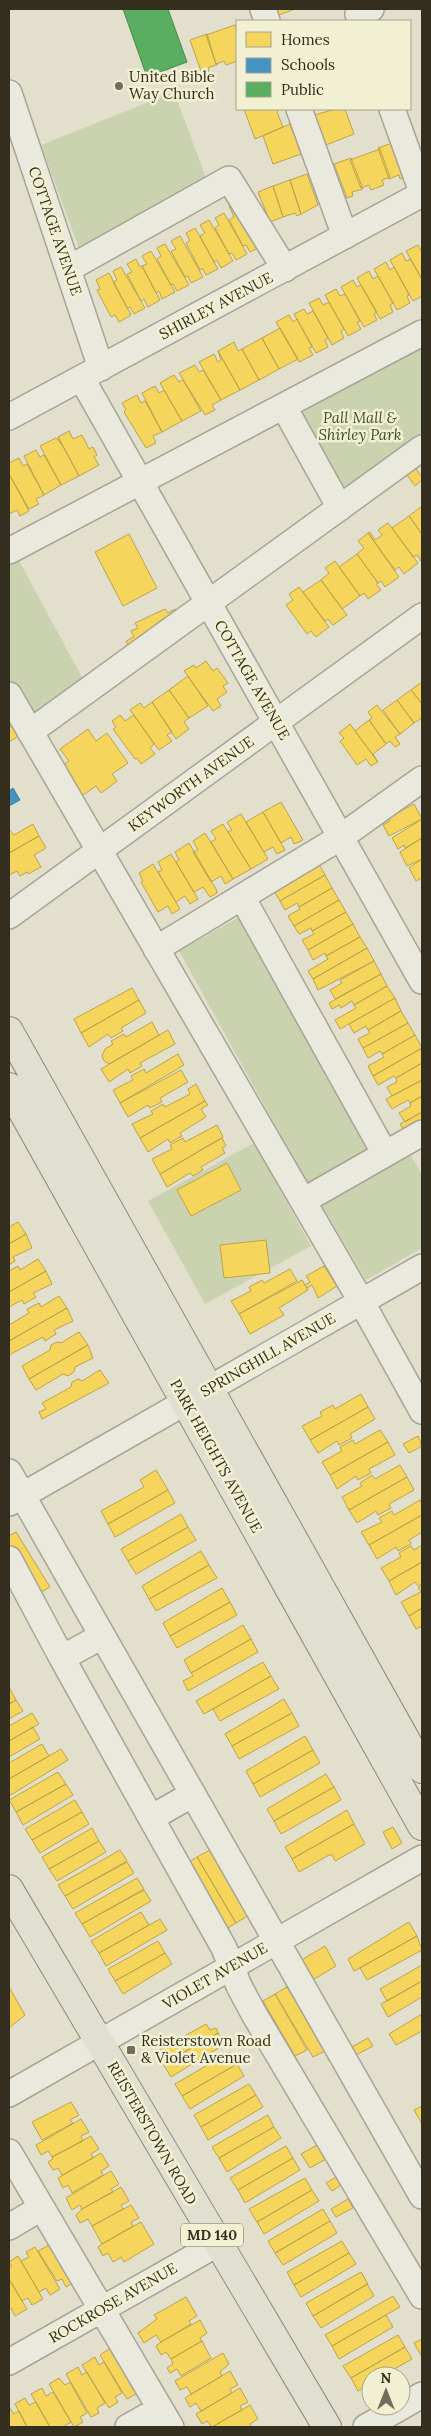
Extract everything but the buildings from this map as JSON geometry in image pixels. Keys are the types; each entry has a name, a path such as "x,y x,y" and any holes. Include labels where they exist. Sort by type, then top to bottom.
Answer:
{"main road":[{"name":"PARK HEIGHTS AVENUE","path":"9,1031 422,1826"},
{"name":"PARK HEIGHTS AVENUE","path":"9,1087 422,1769"},
{"name":"REISTERSTOWN ROAD","path":"9,1890 327,2427"}],"street":[{"name":"COTTAGE AVENUE","path":"9,93 68,269 92,374 140,482 422,981"},
{"path":"299,110 345,236"},
{"path":"392,110 422,193"},
{"path":"68,269 229,178 285,269"},
{"name":"SHIRLEY AVENUE","path":"9,417 92,374 422,193"},
{"path":"9,551 422,333"},
{"path":"284,407 340,508"},
{"path":"30,732 422,448"},
{"name":"KEYWORTH AVENUE","path":"9,916 422,616"},
{"path":"9,695 421,1406"},
{"path":"156,949 341,837 422,779"},
{"path":"242,897 386,1154"},
{"path":"303,1201 422,1133"},
{"name":"SPRINGHILL AVENUE","path":"15,1499 422,1267"},
{"path":"9,1472 15,1499 102,1636 422,2196"},
{"path":"9,1559 232,1966 239,1986 254,2014 422,2296"},
{"path":"62,1658 102,1636"},
{"path":"151,1818 193,1794"},
{"name":"VIOLET AVENUE","path":"9,2094 422,1858"},
{"path":"9,2152 165,2418 128,2427"},
{"path":"9,2227 41,2208"},
{"name":"ROCKROSE AVENUE","path":"9,2362 217,2244"},
{"path":"366,2427 422,2395"}],"green space":[{"path":"174,92 208,183 80,251 41,145"},
{"name":"Pall Mall & Shirley Park","path":"422,339 422,441 343,496 294,408"},
{"path":"17,557 85,683 31,722 9,682 9,561"},
{"path":"243,915 374,1151 309,1186 179,951"},
{"path":"254,1143 311,1246 205,1304 148,1201"},
{"path":"409,1152 422,1175 422,1248 366,1280 321,1204"}],"place":[{"name":"United Bible Way Church","path":"119,86"},
{"name":"Reisterstown Road & Violet Avenue","path":"131,2050"}]}
